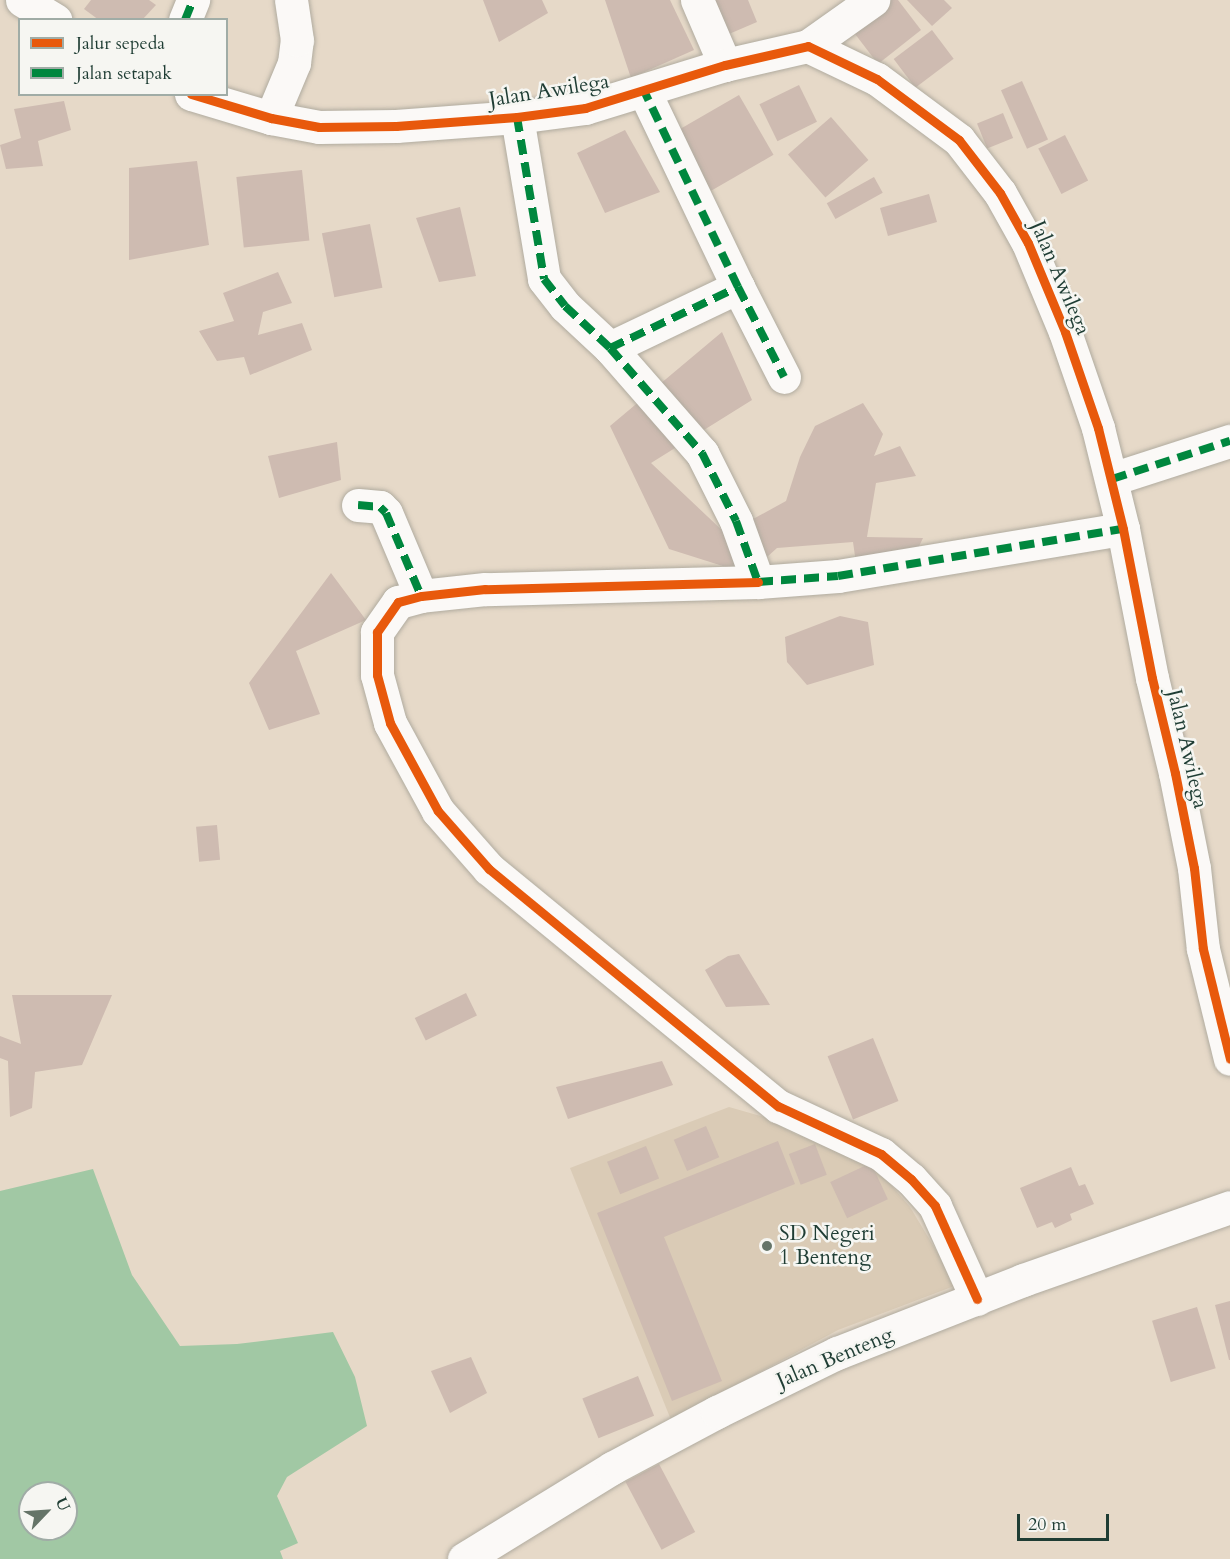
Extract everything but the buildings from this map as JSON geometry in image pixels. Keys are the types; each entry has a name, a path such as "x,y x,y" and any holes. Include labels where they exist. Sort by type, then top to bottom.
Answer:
{"street":[{"path":"22,0 52,18"},
{"path":"186,18 193,0"},
{"path":"271,118 294,63 297,40 291,0"},
{"path":"698,0 725,64"},
{"path":"808,46 873,0"},
{"name":"Jalan Awilega","path":"198,96 271,118 330,127 396,126 517,117 585,108 725,64 808,46 878,79 959,140 1000,194 1028,243 1065,332 1098,428 1123,529 1152,678 1194,868 1203,949 1230,1059"},
{"path":"644,91 784,377"},
{"path":"517,117 544,279 565,306 610,348 702,453 736,521 758,582"},
{"path":"610,348 738,287"},
{"path":"1112,479 1230,441"},
{"path":"358,505 380,507 386,513 422,596"},
{"path":"977,1299 935,1206 911,1179 881,1154 778,1106 489,869 438,811 390,723 377,675 377,632 398,602 422,596 485,589 758,582 838,576 1123,529"},
{"name":"Jalan Benteng","path":"464,1559 612,1468 717,1412 837,1353 1023,1280 1230,1207"}],"shaded area":[{"name":"SD Negeri 1 Benteng","path":"729,1107 764,1117 797,1135 860,1149 910,1207 957,1285 838,1330 671,1420 570,1168"}],"green space":[{"path":"93,1169 132,1275 180,1346 237,1344 333,1332 355,1377 367,1426 287,1477 277,1496 298,1543 280,1551 283,1559 0,1559 0,1191"}],"marked path":[{"path":"186,18 193,0"},
{"path":"610,348 738,287 644,91"},
{"path":"517,117 544,279 565,306 610,348 702,453 736,521 758,582 838,576 1123,529"},
{"path":"738,287 784,377"},
{"path":"1112,479 1230,441"},
{"path":"358,505 380,507 386,513 421,596"}],"cycle path":[{"path":"198,96 271,118 319,127 396,126 517,117 585,108 725,65 808,46 877,79 959,140 1000,193 1028,243 1065,332 1098,428 1123,529 1152,678 1175,773 1194,868 1203,949 1230,1059"},
{"path":"758,582 485,589 421,596 398,602 377,632 377,675 390,723 438,811 489,869 778,1106 881,1154 911,1179 935,1206 977,1299"}],"place":[{"name":"SD Negeri 1 Benteng","path":"767,1246"}]}
